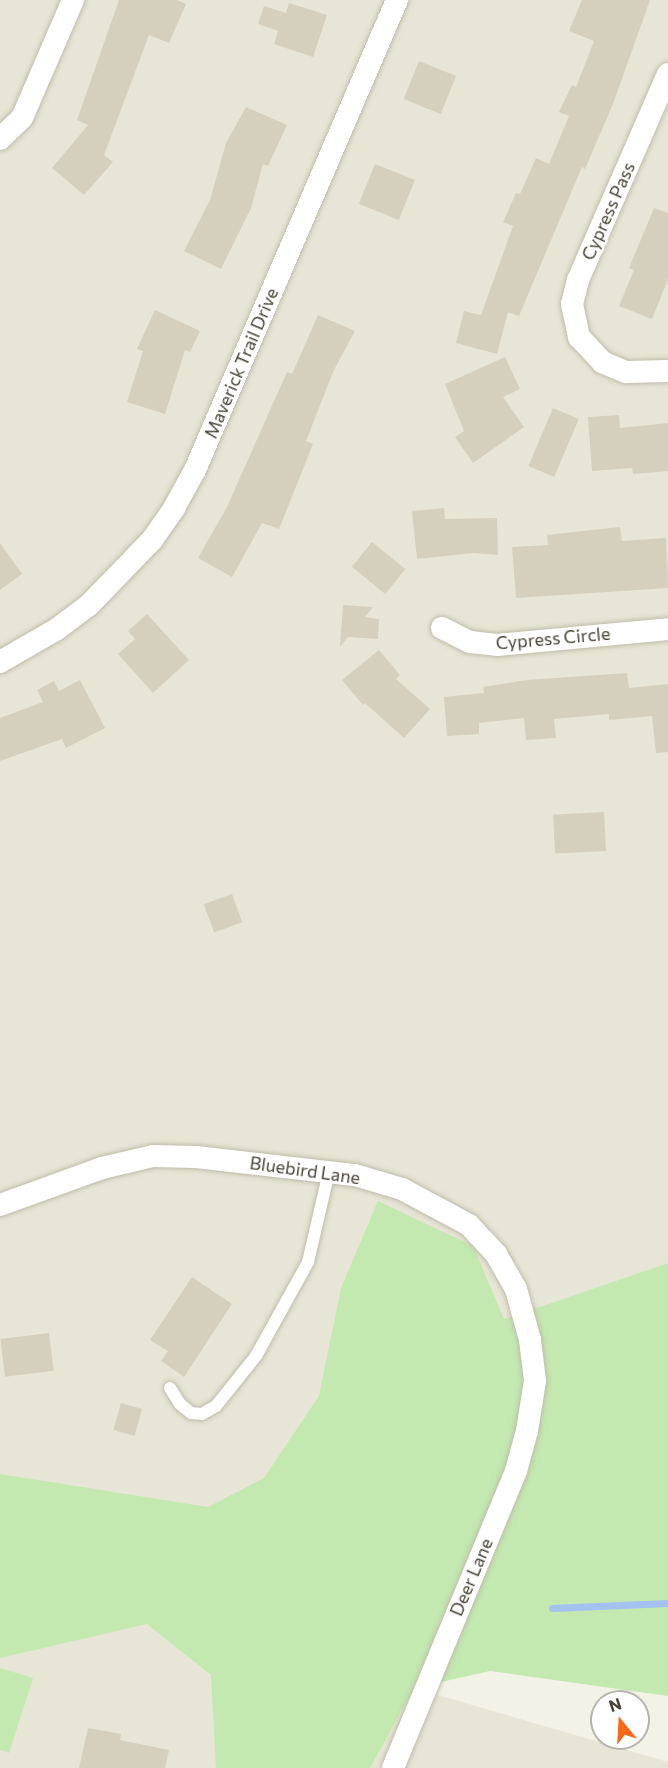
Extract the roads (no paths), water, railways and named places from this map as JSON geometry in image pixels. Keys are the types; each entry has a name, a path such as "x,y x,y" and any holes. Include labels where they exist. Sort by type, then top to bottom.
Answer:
{"street":[{"path":"0,139 22,118 72,0"},
{"name":"Maverick Trail Drive","path":"0,662 57,630 89,605 152,540 174,508 195,470 397,0"},
{"name":"Cypress Pass","path":"668,74 578,280 573,314 579,337 602,362 626,372 668,371"},
{"name":"Cypress Circle","path":"442,627 470,642 497,645 668,628"},
{"name":"Bluebird Lane","path":"0,1205 102,1168 153,1156 196,1157 329,1172 402,1189 469,1225 496,1254 516,1289 535,1381"},
{"name":"Deer Lane","path":"393,1768 516,1471 535,1381"}],"lane":[{"path":"170,1388 180,1404 191,1413 202,1414 216,1406 256,1356 308,1262 329,1172"}],"waterway":[{"path":"552,1608 668,1603"}]}
